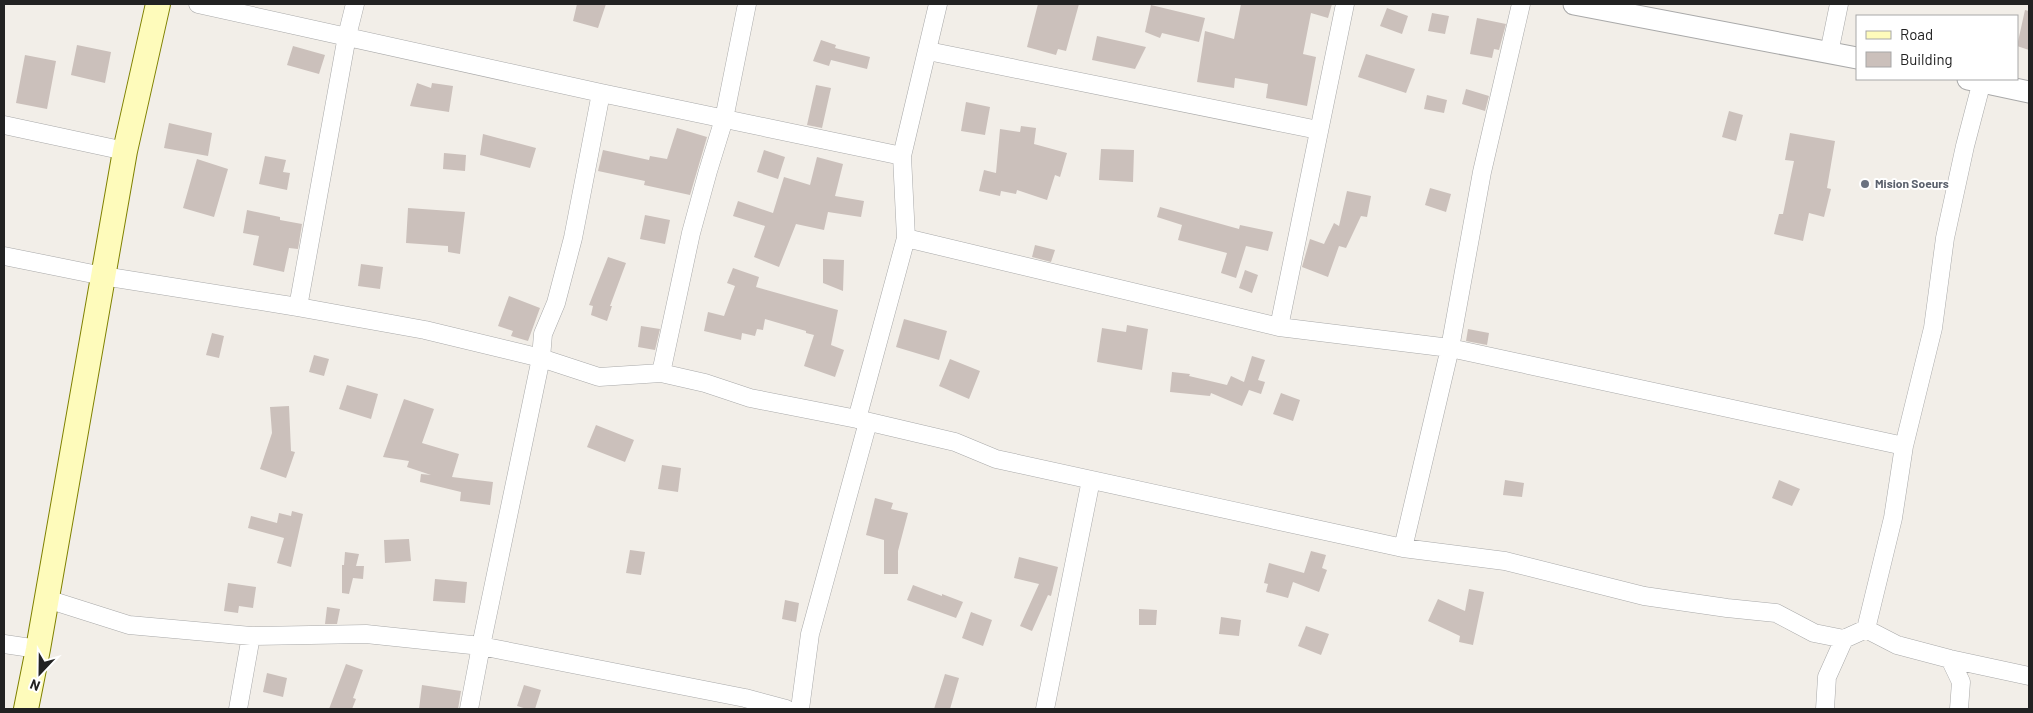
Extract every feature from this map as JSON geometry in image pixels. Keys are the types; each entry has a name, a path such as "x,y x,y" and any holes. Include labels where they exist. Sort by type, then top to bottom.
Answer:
{"main road":[{"path":"26,709 38,650 125,151 158,4"}],"street":[{"path":"198,4 601,93 902,156"},
{"path":"298,307 347,36 355,4"},
{"path":"661,373 691,233 724,119 747,4"},
{"path":"800,709 810,634 906,238 902,156 938,4"},
{"path":"1279,327 1345,4"},
{"path":"1403,548 1450,348 1482,172 1521,4"},
{"path":"1574,4 1856,58"},
{"path":"1829,53 1840,4"},
{"path":"928,51 1318,130"},
{"path":"1866,629 1893,518 1904,446 1933,328 1945,238 1975,80 2029,92"},
{"path":"469,709 480,646 541,358 543,334 556,304 573,238 601,93"},
{"path":"4,126 125,151"},
{"path":"906,238 1279,327 1450,348 1904,446"},
{"path":"4,256 103,276 298,307 425,330 541,358 598,377 661,373 705,383 750,398 954,442 996,459 1403,548 1505,562 1644,596 1776,613 1814,633 1844,638 1866,629 1897,645 1950,659 2029,676"},
{"path":"1046,709 1091,480"},
{"path":"47,599 130,625 251,636 366,634 480,646 745,698 786,709"},
{"path":"238,709 251,636"},
{"path":"1825,709 1827,677 1844,638"},
{"path":"4,644 38,650"},
{"path":"1950,659 1961,682 1959,709"}],"building":[{"path":"577,4 606,4 598,28 573,21"},
{"path":"1038,4 1079,4 1066,51 1058,49 1056,55 1027,47"},
{"path":"1241,4 1332,4 1328,18 1311,13 1303,54 1316,57 1307,106 1266,98 1268,84 1235,78 1234,88 1197,82 1205,31 1234,39"},
{"path":"1151,5 1205,18 1199,42 1162,33 1160,38 1145,32"},
{"path":"1387,8 1408,16 1402,34 1380,26"},
{"path":"2025,10 2029,11 2029,50 2018,46"},
{"path":"1432,13 1449,16 1445,34 1428,31"},
{"path":"1477,18 1506,24 1499,50 1494,49 1492,58 1470,54"},
{"path":"1097,36 1146,47 1135,69 1092,60"},
{"path":"821,40 836,45 835,48 870,57 867,69 831,60 829,66 813,61"},
{"path":"77,45 111,52 105,83 71,75"},
{"path":"293,46 325,55 319,74 287,65"},
{"path":"1366,54 1415,69 1406,93 1358,77"},
{"path":"25,55 56,61 47,109 16,103"},
{"path":"417,83 431,88 432,83 453,86 449,112 410,106"},
{"path":"816,85 831,88 822,128 807,125"},
{"path":"1466,89 1489,96 1485,111 1462,104"},
{"path":"1427,95 1447,100 1444,113 1424,109"},
{"path":"966,102 990,107 985,135 961,131"},
{"path":"1729,111 1743,115 1736,141 1722,137"},
{"path":"169,123 212,133 208,156 164,148"},
{"path":"1021,126 1036,128 1034,144 1067,153 1060,177 1055,175 1047,200 1017,190 1016,194 1001,191 1000,196 979,191 984,170 996,173 1000,129 1020,132"},
{"path":"677,128 707,137 690,195 644,185 645,181 598,171 603,150 649,160 650,156 667,159"},
{"path":"1790,133 1835,141 1827,188 1831,189 1824,217 1809,213 1803,241 1774,234 1779,214 1783,214 1794,161 1785,160"},
{"path":"483,134 536,148 530,168 480,155"},
{"path":"1101,149 1134,150 1133,182 1099,180"},
{"path":"764,150 785,157 778,179 757,172"},
{"path":"444,153 466,155 465,171 443,169"},
{"path":"265,156 286,160 283,172 290,173 287,190 259,184"},
{"path":"817,157 843,164 835,196 864,201 861,217 828,212 824,230 796,224 779,267 754,257 765,226 733,216 738,201 773,213 784,177 810,185"},
{"path":"197,159 228,169 214,217 183,208"},
{"path":"1430,188 1451,194 1446,212 1425,205"},
{"path":"1347,191 1371,196 1367,217 1361,216 1346,248 1339,246 1328,277 1302,267 1310,239 1324,244 1334,223 1339,226"},
{"path":"1160,207 1239,229 1240,225 1273,232 1268,251 1246,246 1236,278 1221,273 1227,253 1178,240 1182,225 1157,217"},
{"path":"408,208 465,212 460,254 448,252 448,246 406,243"},
{"path":"247,210 280,217 280,220 302,224 298,249 289,248 284,272 253,265 259,236 243,233"},
{"path":"645,215 670,220 665,244 640,239"},
{"path":"1035,245 1055,250 1051,262 1032,257"},
{"path":"608,257 626,263 610,306 612,306 607,321 591,315 593,306 589,305"},
{"path":"823,259 844,260 843,291 823,283"},
{"path":"361,264 383,267 380,289 358,286"},
{"path":"733,268 759,277 756,287 838,310 831,345 844,350 835,377 804,366 814,335 806,333 806,331 765,319 763,330 757,329 755,336 742,333 741,340 704,331 708,312 724,316 735,286 727,283"},
{"path":"1245,270 1258,275 1252,293 1239,288"},
{"path":"509,296 540,308 528,341 511,336 513,331 498,326"},
{"path":"904,319 947,331 939,360 896,347"},
{"path":"1127,325 1148,329 1142,370 1097,362 1102,328 1126,332"},
{"path":"641,326 660,329 655,350 638,347"},
{"path":"1468,329 1489,333 1487,345 1466,341"},
{"path":"212,333 224,336 219,358 206,355"},
{"path":"314,355 329,359 324,376 309,372"},
{"path":"1252,356 1265,360 1258,380 1265,382 1261,394 1249,390 1242,406 1211,393 1210,396 1170,392 1172,372 1190,374 1189,376 1227,385 1231,376 1244,382"},
{"path":"950,359 980,371 969,399 939,386"},
{"path":"347,385 378,394 371,419 339,409"},
{"path":"1281,393 1300,400 1293,421 1273,414"},
{"path":"404,399 434,409 422,443 459,454 452,477 493,482 490,505 460,501 461,492 420,482 421,474 431,475 407,467 409,461 383,457"},
{"path":"289,406 291,451 295,452 286,478 260,469 272,433 270,407"},
{"path":"596,425 634,440 625,462 587,447"},
{"path":"662,465 681,468 678,492 658,489"},
{"path":"1505,480 1524,483 1522,497 1503,495"},
{"path":"1779,480 1800,489 1792,506 1772,498"},
{"path":"875,498 893,503 891,509 908,513 898,551 898,574 884,574 884,540 866,535"},
{"path":"292,511 303,514 291,567 277,563 284,538 248,528 251,516 277,523 279,513 291,516"},
{"path":"409,539 411,561 385,563 384,540"},
{"path":"630,550 645,552 641,575 626,573"},
{"path":"1311,551 1326,555 1322,568 1327,570 1319,592 1293,582 1288,598 1266,592 1268,584 1264,583 1269,563 1304,573"},
{"path":"345,552 359,554 356,566 364,566 363,579 353,578 349,594 342,593 342,565 344,565"},
{"path":"1019,557 1058,567 1051,596 1048,595 1032,631 1020,626 1039,584 1014,578"},
{"path":"435,579 467,582 465,603 433,601"},
{"path":"228,583 256,587 253,608 239,606 238,613 224,611"},
{"path":"913,585 963,602 956,618 907,600"},
{"path":"1469,589 1484,592 1473,645 1459,642 1460,636 1428,621 1438,599 1465,611"},
{"path":"785,600 799,603 796,622 782,619"},
{"path":"327,607 340,609 337,624 325,624"},
{"path":"1139,609 1157,610 1156,625 1139,625"},
{"path":"971,612 992,620 983,646 962,638"},
{"path":"1221,617 1241,620 1239,636 1219,634"},
{"path":"1306,626 1329,634 1321,655 1298,646"},
{"path":"346,664 363,670 353,698 356,699 352,709 329,709"},
{"path":"267,673 287,678 283,697 263,692"},
{"path":"945,674 959,678 950,709 934,709"},
{"path":"422,685 461,691 458,709 419,709"},
{"path":"524,685 541,690 535,709 517,706"}],"place":[{"name":"Mision Soeurs","path":"1865,184"}]}
